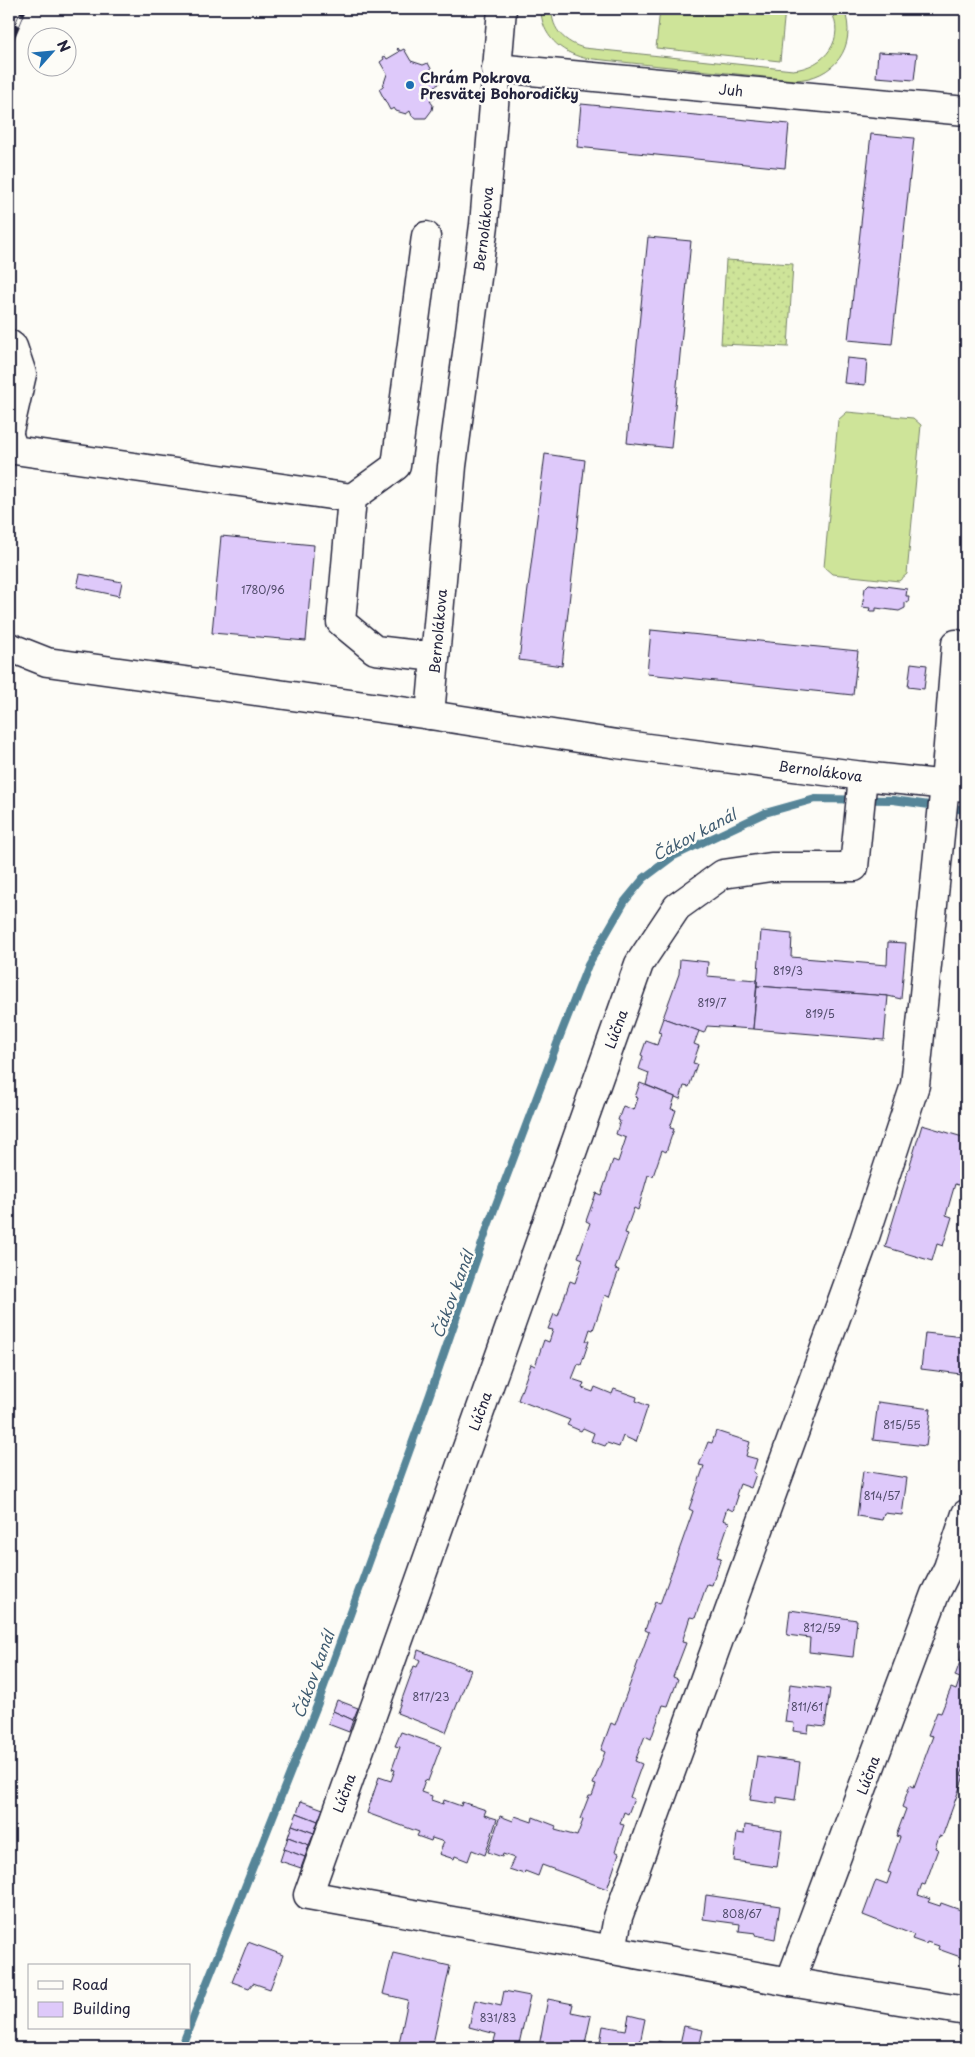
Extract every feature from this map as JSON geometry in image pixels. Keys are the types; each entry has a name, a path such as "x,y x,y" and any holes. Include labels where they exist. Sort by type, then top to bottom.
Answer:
{"street":[{"name":"Bernolákova","path":"502,9 484,225 452,466 430,715 617,744 863,776 956,786"},
{"name":"Juh","path":"496,68 966,111"},
{"path":"9,436 14,450 352,498 396,466 426,236"},
{"path":"9,344 13,347 22,374 9,431"},
{"path":"352,498 342,622 374,650 435,657"},
{"path":"612,1950 618,1917 859,1255 915,1085 956,786 956,644"},
{"path":"9,648 47,662 430,715"},
{"name":"Lúčna","path":"863,776 854,867 771,867 723,874 677,907 639,964 308,1895 790,1982 966,2011"},
{"name":"Lúčna","path":"790,1982 936,1594 957,1571 966,1514"}],"green space":[{"path":"541,9 552,9 554,23 561,34 571,43 584,48 793,70 815,63 830,50 836,31 835,20 830,9 844,9 848,23 848,36 845,48 831,67 821,74 794,80 584,58 567,51 554,41 544,27"},
{"path":"660,9 785,9 780,61 656,48"},
{"path":"726,260 793,264 788,347 721,344"},
{"path":"847,412 913,418 921,425 907,574 899,581 832,574 824,567 838,420"}],"building":[{"name":"Chrám Pokrova Presvätej Bohorodičky","path":"398,48 400,51 404,49 411,61 423,65 428,63 439,84 435,86 437,89 434,99 430,101 433,105 432,110 426,118 416,118 412,116 410,111 406,114 396,111 394,108 390,110 379,89 383,86 387,74 380,62 384,59 383,57 385,56 387,59 399,52"},
{"path":"878,52 917,54 914,80 876,77"},
{"path":"581,104 789,124 785,168 577,147"},
{"path":"871,134 914,138 892,344 848,340"},
{"path":"648,237 691,241 671,448 627,443"},
{"path":"847,358 867,360 865,385 844,383"},
{"path":"545,454 585,460 562,666 519,660"},
{"path":"221,536 314,545 306,641 212,633"},
{"path":"80,574 122,582 119,596 77,587"},
{"path":"869,584 907,589 908,603 905,602 905,608 899,611 876,608 876,611 869,611 870,608 862,607 865,588"},
{"path":"651,630 858,651 853,695 647,674"},
{"path":"911,663 927,665 924,689 908,687"},
{"path":"761,931 792,934 791,957 887,965 888,942 906,943 901,999 888,996 757,986"},
{"path":"680,959 708,962 707,976 757,980 753,1029 707,1026 704,1033 663,1018 679,974"},
{"path":"757,986 888,996 884,1040 753,1029"},
{"path":"663,1018 699,1031 694,1044 699,1046 693,1063 697,1064 689,1087 684,1086 680,1099 646,1085 649,1073 639,1069 646,1041 657,1045 661,1033 658,1032"},
{"path":"640,1083 675,1097 671,1109 676,1110 670,1128 674,1129 666,1152 662,1150 653,1176 648,1175 638,1210 634,1208 625,1233 628,1234 615,1269 619,1270 609,1297 605,1295 593,1330 590,1329 586,1341 589,1341 581,1365 578,1364 572,1379 584,1383 582,1388 593,1392 595,1387 612,1394 614,1389 637,1397 636,1401 648,1406 636,1442 623,1436 619,1447 607,1443 605,1446 591,1441 594,1433 583,1428 581,1431 567,1425 570,1420 518,1400 531,1364 535,1366 544,1340 549,1342 553,1330 548,1329 554,1314 558,1316 570,1281 575,1283 583,1259 578,1257 590,1223 586,1221 596,1193 601,1195 613,1160 618,1162 626,1138 616,1134 620,1121 618,1120 623,1106 634,1110 638,1098 635,1097"},
{"path":"922,1125 966,1138 964,1155 966,1156 966,1169 961,1186 955,1184 946,1215 952,1217 943,1246 937,1244 932,1261 885,1247"},
{"path":"925,1333 965,1337 961,1374 921,1369"},
{"path":"878,1402 931,1409 926,1446 873,1440"},
{"path":"716,1431 750,1442 746,1456 757,1459 753,1472 756,1474 751,1488 740,1484 733,1511 727,1508 723,1520 729,1522 717,1557 721,1558 712,1585 707,1584 695,1618 690,1617 682,1642 686,1643 673,1677 678,1679 668,1706 663,1705 651,1739 645,1736 635,1761 642,1764 630,1797 634,1799 628,1814 624,1812 620,1824 624,1825 615,1851 619,1853 607,1889 542,1865 538,1876 525,1871 524,1874 509,1869 514,1858 503,1854 502,1857 488,1852 500,1816 513,1821 515,1816 532,1822 533,1817 556,1826 555,1830 577,1836 583,1820 580,1819 589,1796 592,1796 596,1785 593,1784 605,1752 601,1750 611,1723 615,1725 649,1632 645,1630 655,1602 660,1604 693,1511 689,1509 704,1466 699,1465 708,1442 712,1443"},
{"path":"863,1471 907,1478 902,1515 884,1513 882,1520 857,1516"},
{"path":"790,1610 857,1620 853,1657 809,1652 810,1638 787,1635"},
{"path":"966,1632 966,1763 961,1775 964,1776 942,1837 939,1836 935,1848 938,1849 925,1885 922,1884 918,1895 930,1899 928,1902 940,1906 941,1903 966,1912 966,1959 938,1949 939,1946 912,1939 914,1935 863,1915 876,1880 887,1884 891,1873 888,1872 900,1837 896,1836 906,1809 902,1807 910,1785 914,1787 933,1736 928,1735 937,1712 941,1713 951,1688 956,1690 960,1678 955,1676 964,1651 960,1649"},
{"path":"418,1650 471,1670 446,1732 397,1713 414,1666 417,1667 420,1660 416,1658"},
{"path":"790,1684 830,1689 825,1727 809,1725 808,1733 793,1731 794,1723 785,1722"},
{"path":"337,1700 358,1708 353,1720 333,1711"},
{"path":"333,1711 353,1720 349,1732 328,1724"},
{"path":"401,1732 441,1746 428,1781 425,1780 421,1792 432,1796 431,1800 443,1804 444,1800 461,1806 462,1802 486,1810 484,1815 497,1819 485,1855 472,1850 468,1861 455,1856 454,1859 439,1854 444,1842 432,1838 431,1841 417,1836 419,1832 367,1813 379,1777 391,1781 395,1770 392,1769 400,1747 395,1746"},
{"path":"757,1756 800,1762 795,1800 777,1797 777,1804 750,1800"},
{"path":"301,1801 323,1809 318,1821 297,1813"},
{"path":"297,1813 318,1821 314,1833 292,1825"},
{"path":"292,1825 314,1833 309,1845 288,1837"},
{"path":"745,1825 782,1831 777,1867 734,1861 737,1833 744,1834"},
{"path":"288,1837 309,1845 305,1857 284,1849"},
{"path":"284,1849 305,1857 301,1868 280,1861"},
{"path":"706,1895 780,1906 775,1939 755,1935 756,1933 739,1931 740,1924 703,1919"},
{"path":"248,1942 283,1955 270,1989 253,1983 249,1988 232,1982"},
{"path":"393,1953 450,1966 432,2048 398,2048 408,2000 383,1994"},
{"path":"504,1991 530,1996 518,2048 492,2048 496,2034 469,2027 475,2000 501,2006"},
{"path":"548,1999 573,2004 571,2012 591,2016 584,2048 539,2046"},
{"path":"629,2015 645,2019 639,2048 599,2048 603,2026 626,2030"},
{"path":"684,2026 703,2030 699,2048 679,2048"},
{"path":"658,2041 679,2048 657,2048"}],"waterway":[{"name":"Čákov kanál","path":"190,2025 318,1703 430,1394 489,1223 560,1036 588,965 625,901 644,878 672,857 765,813 815,799 893,800 966,810"},
{"name":"Čákov kanál","path":"181,2048 188,2030"}],"railway":[{"path":"9,45 24,9"}],"place":[{"name":"Chrám Pokrova Presvätej Bohorodičky","path":"410,85"}]}
